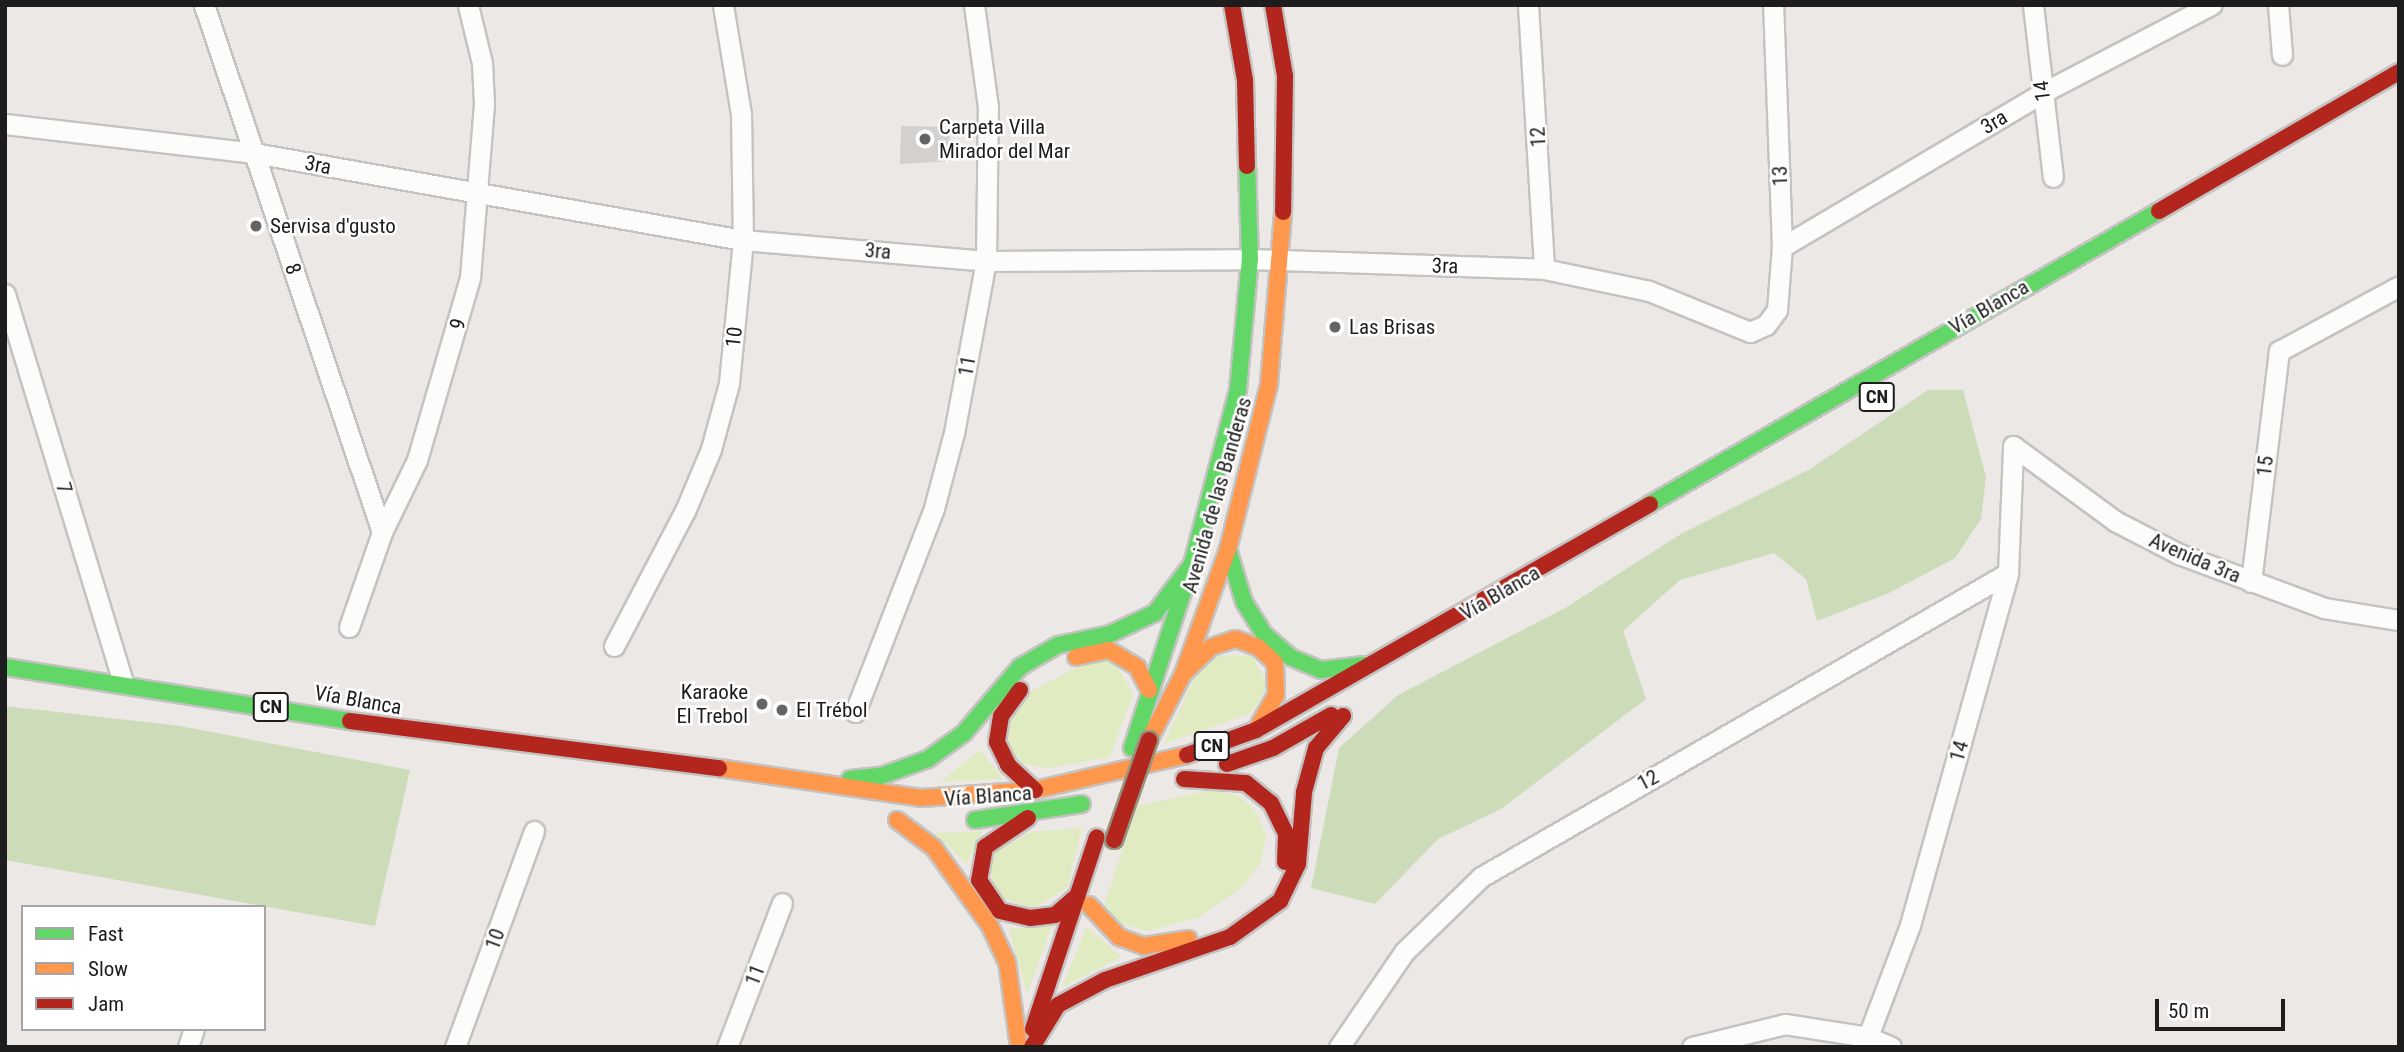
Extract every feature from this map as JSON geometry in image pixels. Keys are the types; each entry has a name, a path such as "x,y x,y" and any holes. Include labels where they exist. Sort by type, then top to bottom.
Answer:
{"main road":[{"name":"Avenida de las Banderas","path":"1026,1047 1105,839 1149,690 1192,564 1238,390 1250,259 1245,80 1232,5"},
{"name":"Avenida de las Banderas","path":"1105,839 1149,740 1184,674 1228,549 1269,384 1282,260 1285,76 1273,5"},
{"name":"Vía Blanca","path":"5,667 123,682 537,748 576,747 803,785 921,798 1035,790 1187,755 1256,730 1375,663 2399,72"},
{"name":"Vía Blanca","path":"2050,295 2362,115"},
{"path":"1228,549 1244,602 1265,635 1290,657 1320,670 1375,663"},
{"path":"803,785 881,776 928,759 964,733 1020,667 1058,645 1110,634 1155,613 1192,564"},
{"path":"1184,674 1211,647 1236,639 1258,647 1275,663 1276,695 1256,730"},
{"path":"1035,790 1009,765 997,742 1001,716 1024,684 1061,660 1109,650 1137,667 1149,690"},
{"name":"CN","path":"1032,1047 1058,1005 1105,980 1230,937 1280,901 1298,864 1304,792 1316,748 1356,701 1273,748 1178,780 1246,783 1271,803 1286,834 1285,863 1270,893 1184,941 1144,946 1119,937 1084,900"},
{"name":"Vía Blanca","path":"537,748 572,765 651,778"},
{"name":"Vía Blanca","path":"951,820 1035,815 1147,788"},
{"path":"1035,815 1001,832 985,848 979,880 999,911 1030,918 1055,915 1084,900"},
{"name":"Vía Blanca","path":"924,820 891,819 934,848 990,926 1007,962 1018,1047"}],"street":[{"name":"8","path":"204,5 382,532"},
{"name":"9","path":"349,627 382,532 417,460 446,368 470,278 478,196 482,63 468,5"},
{"name":"10","path":"614,646 685,511 723,416 743,240 741,114 723,5"},
{"name":"11","path":"855,712 934,508 954,433 986,261 988,107 974,5"},
{"name":"12","path":"1528,5 1544,269"},
{"name":"13","path":"1750,332 1766,326 1777,310 1782,247 1773,5"},
{"name":"14","path":"2033,5 2053,177"},
{"name":"3ra","path":"1782,247 2042,93 2211,5"},
{"path":"2278,5 2282,55"},
{"name":"3ra","path":"5,124 254,153 478,196 743,240 986,261 1250,259 1544,269 1650,291 1750,332"},
{"name":"15","path":"2251,582 2279,351 2399,286"},
{"name":"7","path":"5,294 123,682"},
{"name":"14","path":"1866,1042 1910,925 2008,573 2013,446"},
{"name":"Avenida 3ra","path":"2013,446 2115,522 2251,582 2324,608 2399,620"},
{"name":"12","path":"1339,1047 1404,952 1480,877 2008,573"},
{"name":"10","path":"455,1047 534,831"},
{"name":"11","path":"727,1047 782,903"},
{"path":"1692,1047 1785,1024 1891,1047"}],"green space":[{"path":"1928,390 1963,390 1986,477 1981,519 1955,558 1889,593 1817,621 1806,579 1774,553 1680,580 1623,631 1646,699 1501,809 1438,839 1375,904 1311,888 1339,748 1398,695 1565,608 1681,534 1810,469"},
{"path":"1252,655 1268,686 1251,713 1164,744 1196,675 1211,657"},
{"path":"1090,661 1114,661 1133,694 1110,757 1047,768 1020,764 1006,747 1008,720 1025,694"},
{"path":"5,706 180,726 410,770 375,926 5,860"},
{"path":"980,750 1003,779 940,782"},
{"path":"1212,790 1239,796 1254,809 1266,835 1261,862 1241,888 1199,917 1147,931 1120,923 1104,907 1137,806"},
{"path":"1082,828 1067,888 1032,909 994,894 989,856 1030,832"},
{"path":"982,831 967,864 935,833"},
{"path":"1052,925 1027,994 1009,929"},
{"path":"1087,927 1121,957 1062,987"}],"building":[{"name":"Carpeta Villa Mirador del Mar","path":"901,126 948,127 953,161 900,164"}],"traffic: fast":[{"path":"1132,748 1192,564 1238,390 1250,259 1247,166"},
{"path":"1650,504 2159,211"},
{"path":"1228,549 1244,602 1265,635 1290,657 1320,670 1364,665"},
{"path":"850,779 881,776 928,759 964,733 1020,667 1058,645 1110,634 1155,613 1192,564"},
{"path":"5,667 350,721"},
{"path":"975,820 1082,804"}],"traffic: slow":[{"path":"1149,740 1183,674 1228,549 1269,384 1283,212"},
{"path":"1183,674 1211,647 1236,639 1258,647 1275,663 1276,695 1256,730"},
{"path":"1076,657 1109,650 1137,667 1149,690"},
{"path":"719,768 921,798 1035,790 1187,755"},
{"path":"897,820 934,848 990,926 1007,962 1019,1047"},
{"path":"1089,905 1119,937 1144,946 1188,939"}],"traffic: jam":[{"path":"1232,5 1245,80 1247,166"},
{"path":"1273,5 1285,76 1283,212"},
{"path":"2159,211 2399,72"},
{"path":"1187,755 1256,730 1650,504"},
{"path":"1020,690 1001,716 997,742 1008,765 1035,790"},
{"path":"1227,764 1273,748 1331,715"},
{"path":"1032,1047 1058,1005 1105,980 1230,937 1280,901 1298,864 1304,792 1316,748 1343,716"},
{"path":"350,721 719,768"},
{"path":"1114,840 1149,740"},
{"path":"1184,779 1246,783 1271,803 1286,834 1285,862"},
{"path":"1028,818 985,847 979,880 1000,911 1030,918 1055,915 1078,895"},
{"path":"1033,1029 1097,837"}],"place":[{"name":"Carpeta Villa Mirador del Mar","path":"925,139"},
{"name":"Servisa d'gusto","path":"256,226"},
{"name":"Las Brisas","path":"1335,327"},
{"name":"Karaoke El Trebol","path":"762,704"},
{"name":"El Trébol","path":"782,710"}]}
